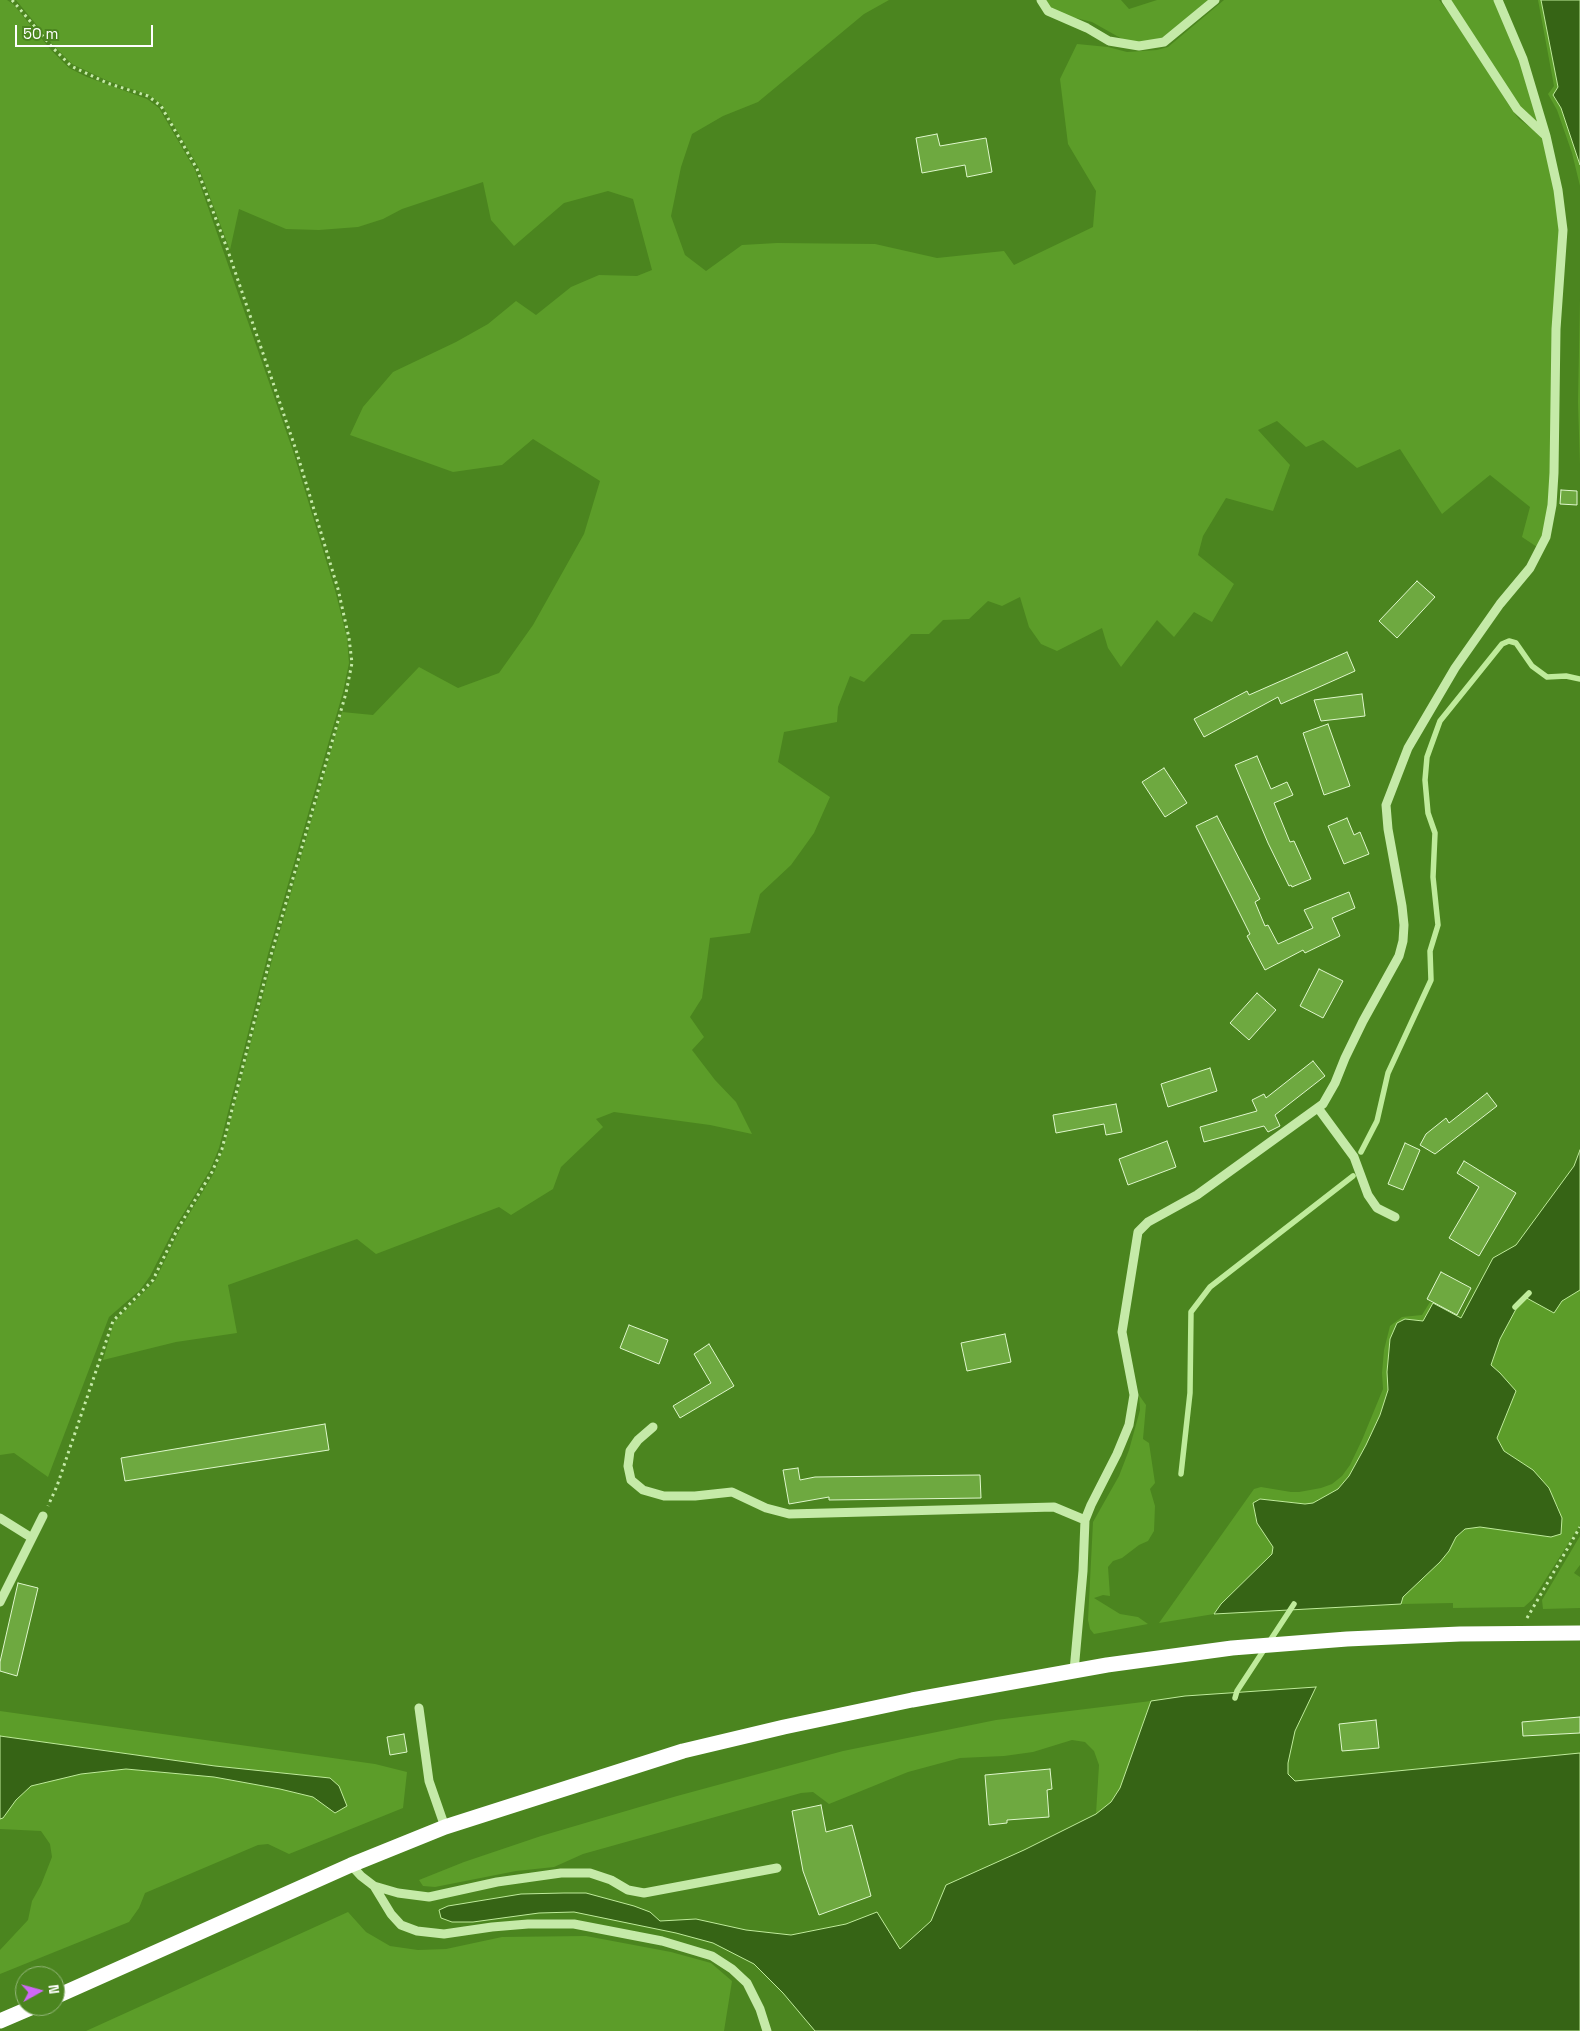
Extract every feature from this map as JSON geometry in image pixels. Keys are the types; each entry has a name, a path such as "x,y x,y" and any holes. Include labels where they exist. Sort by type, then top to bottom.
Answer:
{"highway":[{"path":"65,1993 351,1864 445,1827 684,1751 784,1727 903,1702 1107,1665 1232,1648 1347,1639 1573,1633"},
{"path":"0,2021 15,2015"}],"street":[{"path":"1041,0 1048,11 1087,28 1109,41 1138,46 1164,42 1215,0"},
{"path":"1446,0 1517,110 1546,136"},
{"path":"1074,1671 1085,1520 1118,1454 1129,1425 1134,1396 1122,1332 1138,1232 1148,1222 1197,1195 1323,1104 1335,1083 1360,1028 1399,956 1403,941 1403,916 1388,829 1386,805 1408,748 1455,668 1500,604 1530,568 1546,537 1552,505 1554,473 1556,329 1562,230 1558,190 1546,136 1522,59 1498,0"},
{"path":"1318,1108 1354,1157 1368,1195 1376,1208 1394,1217"},
{"path":"653,1427 638,1440 630,1451 628,1466 631,1480 643,1490 664,1496 695,1496 732,1492 766,1508 789,1514 1054,1507 1085,1520"},
{"path":"0,1602 43,1516"},
{"path":"0,1518 32,1538"},
{"path":"419,1708 429,1781 445,1827"},
{"path":"351,1864 361,1876 374,1886 391,1914 401,1925 417,1932 444,1934 492,1926 574,1924 662,1941 712,1956 732,1969 746,1983 760,2009 767,2031"},
{"path":"374,1886 398,1893 429,1897 514,1880 561,1873 590,1873 611,1880 628,1890 644,1893 777,1868"}],"path":[{"path":"12,0 71,66 88,75 148,96 161,106 198,169 296,450 338,589 349,638 352,663 346,693 266,974 222,1149 212,1172 177,1230 153,1280 112,1321 58,1486 43,1516"},
{"path":"1518,1633 1580,1527"}],"shaded area":[{"path":"0,0 7,0 13,4 51,50 69,68 87,77 147,99 159,108 195,170 293,451 335,590 347,638 349,663 343,692 268,954 219,1148 210,1170 174,1229 150,1276 140,1290 109,1317 48,1477 14,1453 0,1455"},
{"path":"16,0 889,0 864,14 758,102 723,116 692,134 681,167 671,216 685,255 706,271 742,245 777,243 875,244 937,258 1004,251 1014,265 1093,227 1096,191 1068,144 1060,79 1077,44 1108,47 1127,52 1157,50 1168,47 1224,0 1439,0 1461,27 1519,119 1543,137 1555,191 1559,230 1549,504 1543,536 1537,547 1522,537 1530,507 1490,475 1442,514 1400,449 1357,468 1323,440 1306,447 1277,421 1258,430 1290,465 1273,511 1226,498 1203,536 1198,555 1234,584 1212,622 1194,612 1174,637 1157,620 1121,667 1108,648 1102,628 1057,651 1041,644 1029,627 1020,597 1002,606 988,601 969,619 943,620 929,634 911,634 864,682 850,676 838,707 837,722 784,732 778,762 830,797 814,833 791,865 760,894 750,933 710,938 702,998 690,1017 704,1037 692,1050 715,1080 736,1102 752,1134 710,1125 614,1112 596,1119 603,1127 561,1167 553,1189 511,1215 499,1207 376,1254 357,1239 228,1285 237,1333 176,1342 103,1360 114,1322 155,1281 179,1231 214,1173 223,1150 273,956 342,712 373,715 419,667 458,688 499,673 533,625 584,534 600,481 533,439 502,465 453,472 350,435 363,407 393,372 456,342 488,324 516,301 536,315 571,287 599,275 637,276 652,270 633,199 608,191 564,203 514,246 491,220 483,182 402,209 383,219 358,227 319,230 286,229 239,209 230,250 199,168 162,105 149,95 108,81 72,64 54,46"},
{"path":"1043,0 1121,0 1129,9 1157,0 1208,0 1162,38 1141,43 1124,40 1092,22 1063,15 1051,9"},
{"path":"1450,0 1494,0 1520,60 1540,127 1518,106"},
{"path":"1538,0 1541,0 1558,87 1553,96 1561,108 1577,153 1580,165 1580,186 1572,153 1557,110 1548,94 1554,86"},
{"path":"1541,0 1580,0 1580,165 1561,108 1553,95 1558,87"},
{"path":"1580,299 1580,465 1578,402"},
{"path":"1580,1150 1580,1290 1562,1301 1554,1313 1523,1296 1500,1339 1491,1365 1516,1391 1497,1438 1504,1451 1533,1470 1549,1488 1562,1518 1561,1534 1551,1537 1480,1527 1465,1529 1456,1537 1449,1551 1440,1562 1403,1597 1401,1604 1214,1614 1221,1604 1272,1554 1273,1547 1257,1523 1253,1503 1260,1499 1305,1504 1313,1503 1338,1489 1349,1476 1380,1415 1388,1390 1387,1372 1390,1339 1397,1323 1405,1319 1423,1321 1433,1303 1461,1318 1493,1258 1516,1245 1574,1166"},
{"path":"1580,1290 1580,1525 1533,1599 1524,1607 1453,1608 1453,1603 1401,1604 1403,1597 1440,1562 1449,1551 1456,1537 1465,1529 1480,1527 1531,1534 1559,1508 1553,1500 1549,1488 1533,1470 1504,1451 1497,1438 1516,1391 1491,1365 1500,1339 1523,1296 1554,1313 1562,1301"},
{"path":"1430,1302 1433,1303 1423,1321 1390,1339 1387,1372 1388,1390 1380,1415 1349,1476 1338,1489 1313,1503 1305,1504 1260,1499 1255,1511 1255,1517 1273,1547 1272,1554 1221,1604 1214,1614 1159,1623 1254,1489 1261,1487 1299,1492 1332,1484 1342,1476 1350,1465 1362,1440 1383,1389 1384,1350 1390,1326 1402,1317 1422,1315"},
{"path":"1139,1395 1146,1405 1143,1439 1149,1443 1155,1483 1150,1489 1155,1506 1154,1531 1148,1541 1139,1545 1122,1558 1113,1561 1108,1567 1110,1596 1103,1595 1094,1598 1120,1614 1138,1617 1148,1624 1094,1634 1090,1629 1088,1620 1093,1522 1119,1476 1129,1450 1140,1410"},
{"path":"1580,1536 1580,1565 1574,1573 1580,1577 1580,1608 1543,1609 1542,1600"},
{"path":"1316,1687 1295,1731 1288,1763 1288,1774 1295,1781 1580,1753 1580,2031 815,2031 783,1993 754,1964 713,1943 676,1933 574,1912 539,1913 473,1922 452,1922 441,1918 439,1910 448,1906 521,1894 564,1893 586,1893 634,1906 650,1912 660,1921 696,1919 746,1930 791,1935 846,1924 877,1912 900,1949 931,1921 946,1885 1024,1850 1096,1814 1111,1802 1120,1788 1151,1701 1185,1696"},
{"path":"1151,1701 1120,1788 1111,1802 1096,1814 1099,1765 1094,1751 1085,1742 1072,1740 1033,1752 1004,1756 960,1758 908,1772 829,1804 813,1792 801,1793 583,1854 554,1867 516,1871 435,1887 423,1886 419,1880 464,1862 541,1836 677,1796 843,1751 996,1720"},
{"path":"0,1711 375,1764 407,1772 403,1808 289,1854 268,1844 258,1845 145,1893 139,1908 129,1922 20,1966 15,1966 15,1968 0,1974 0,1950 28,1920 32,1901 41,1885 52,1857 50,1844 41,1831 0,1829 0,1819 31,1786 81,1774 126,1769 214,1777 313,1797 330,1778 215,1766 0,1736"},
{"path":"0,1736 215,1766 330,1778 339,1786 347,1806 335,1813 313,1797 280,1789 214,1777 126,1769 81,1774 31,1786 16,1800 3,1818 0,1819"},
{"path":"348,1912 366,1932 390,1946 418,1950 446,1949 502,1937 586,1936 671,1952 711,1963 732,1981 724,2031 86,2031"}],"building":[{"path":"937,134 940,146 986,138 992,172 967,177 965,165 922,173 916,138"},
{"path":"1561,490 1577,491 1577,505 1560,504"},
{"path":"1417,581 1435,597 1397,638 1379,621"},
{"path":"1347,652 1355,671 1281,704 1278,697 1204,737 1194,719 1247,691 1249,695"},
{"path":"1362,694 1365,716 1321,721 1314,700"},
{"path":"1328,724 1350,786 1324,795 1303,733"},
{"path":"1257,756 1271,789 1287,782 1293,795 1274,803 1290,842 1294,841 1311,879 1292,887 1291,885 1289,886 1268,843 1235,765"},
{"path":"1164,768 1187,803 1165,817 1142,782"},
{"path":"1217,816 1260,899 1255,902 1265,926 1268,925 1278,944 1313,928 1304,910 1349,892 1355,908 1332,918 1340,936 1305,953 1303,950 1265,970 1247,936 1250,934 1196,826"},
{"path":"1347,818 1354,835 1360,832 1369,854 1344,864 1328,826"},
{"path":"1319,969 1343,981 1323,1018 1300,1006"},
{"path":"1257,993 1276,1010 1249,1040 1230,1023"},
{"path":"1313,1061 1325,1076 1275,1115 1280,1126 1268,1132 1264,1126 1204,1142 1200,1127 1257,1111 1252,1100 1264,1094 1266,1098"},
{"path":"1210,1068 1217,1091 1168,1107 1161,1084"},
{"path":"1487,1093 1497,1106 1435,1154 1420,1145 1426,1134 1446,1118 1449,1123"},
{"path":"1116,1104 1122,1132 1106,1135 1104,1124 1056,1133 1053,1115"},
{"path":"1167,1141 1176,1167 1128,1185 1119,1159"},
{"path":"1405,1143 1420,1150 1403,1190 1388,1184"},
{"path":"1464,1161 1516,1193 1479,1256 1449,1238 1479,1187 1457,1173"},
{"path":"1441,1272 1471,1288 1457,1315 1427,1299"},
{"path":"629,1325 668,1340 659,1364 620,1348"},
{"path":"1005,1334 1011,1362 967,1371 961,1343"},
{"path":"709,1344 734,1386 680,1418 673,1406 711,1383 694,1354"},
{"path":"325,1424 329,1450 125,1481 121,1458"},
{"path":"798,1468 800,1480 815,1477 980,1475 981,1498 829,1500 829,1497 789,1504 783,1470"},
{"path":"18,1583 38,1588 17,1676 0,1671 0,1662"},
{"path":"1580,1717 1580,1733 1523,1736 1522,1722"},
{"path":"1376,1720 1379,1748 1342,1751 1339,1724"},
{"path":"404,1734 407,1752 390,1755 387,1737"},
{"path":"1050,1769 1052,1789 1047,1790 1049,1817 1007,1820 1007,1823 989,1825 985,1775"},
{"path":"821,1805 826,1832 852,1825 871,1896 819,1915 803,1871 792,1811"}],"waterway":[{"path":"1361,1152 1377,1121 1388,1073 1431,980 1430,951 1438,925 1433,877 1435,833 1428,813 1425,780 1427,757 1440,721 1502,644 1509,641 1516,643 1532,666 1547,677 1566,676 1580,679"},
{"path":"1181,1474 1190,1393 1191,1312 1210,1287 1353,1176"},
{"path":"1515,1307 1529,1293"},
{"path":"1235,1698 1237,1691 1294,1604"}]}
